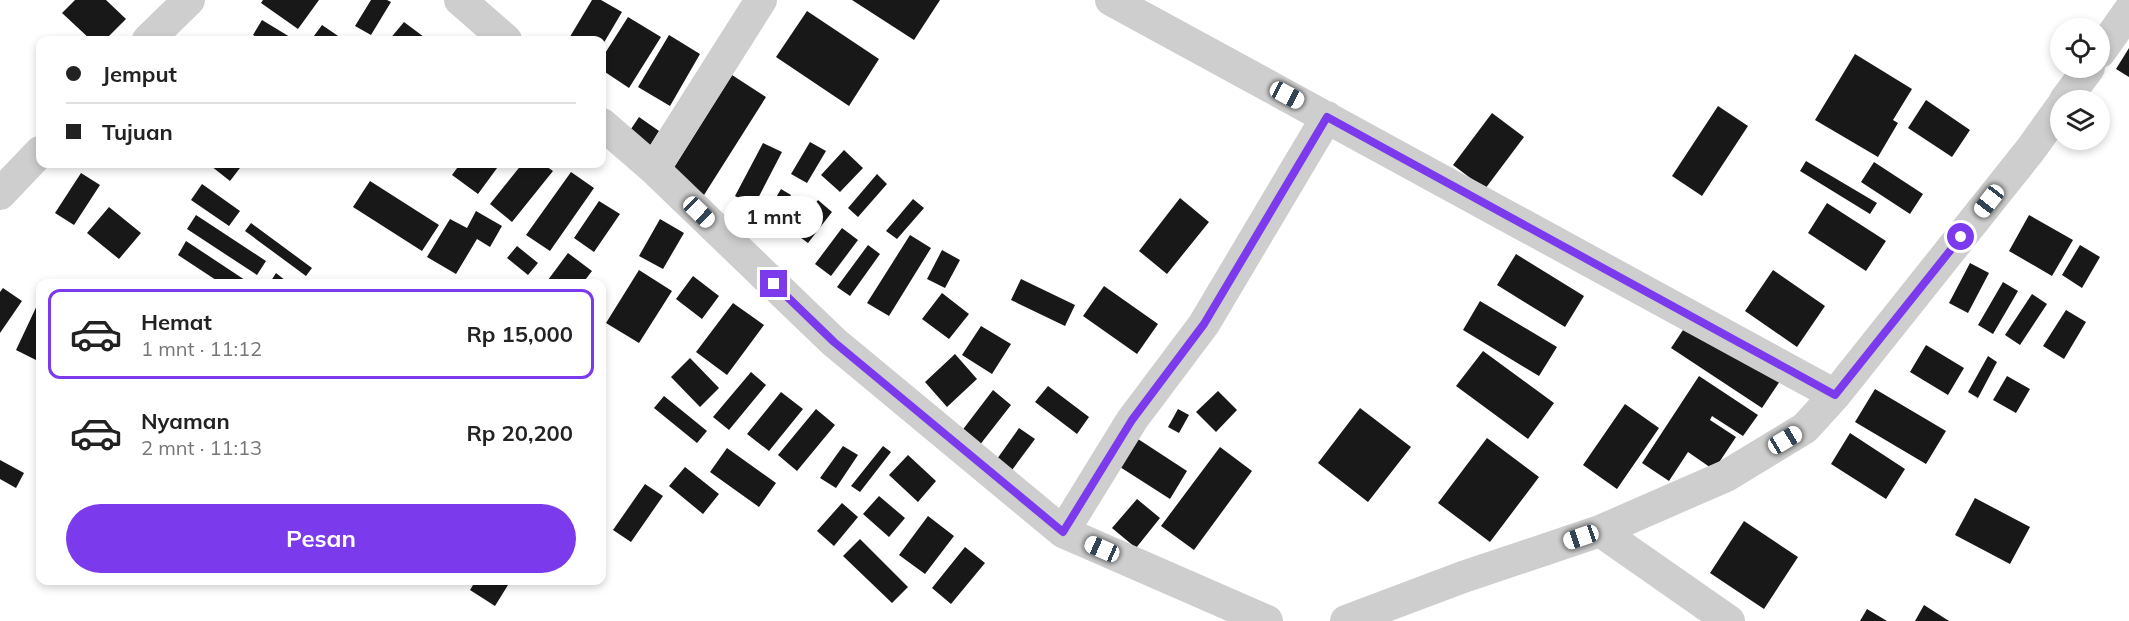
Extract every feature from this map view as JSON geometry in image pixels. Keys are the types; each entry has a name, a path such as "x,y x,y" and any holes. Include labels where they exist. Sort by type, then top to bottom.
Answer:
{"street":[{"path":"152,36 189,0"},
{"path":"460,0 501,36"},
{"path":"654,169 761,0"},
{"path":"1111,0 1835,395"},
{"path":"2110,38 2129,11"},
{"path":"1063,532 1132,420 1204,324 1327,117"},
{"path":"1346,621 1600,531 1726,476 1805,428 1835,395 2050,122"},
{"path":"606,127 654,169 834,342 1063,532 1267,621"},
{"path":"0,194 36,156"},
{"path":"1600,531 1729,621"}],"building":[{"path":"75,0 106,0 126,19 109,36 87,36 62,13"},
{"path":"263,0 319,0 298,29 261,3"},
{"path":"371,0 391,2 371,35 355,26"},
{"path":"592,0 601,0 622,12 606,39 606,36 570,36"},
{"path":"852,0 940,0 914,40"},
{"path":"807,11 879,59 849,106 776,57"},
{"path":"628,17 661,37 629,88 606,73 606,52"},
{"path":"262,20 288,36 255,36 253,35"},
{"path":"404,22 423,36 392,36"},
{"path":"322,25 338,36 314,36"},
{"path":"669,35 700,54 670,106 638,87"},
{"path":"2129,48 2129,77 2116,69"},
{"path":"1855,54 1912,89 1893,120 1898,123 1878,157 1815,120"},
{"path":"732,75 766,97 704,195 670,174"},
{"path":"1926,100 1970,130 1952,157 1908,128"},
{"path":"1718,106 1748,126 1702,196 1672,176"},
{"path":"1492,113 1524,137 1485,189 1453,165"},
{"path":"639,117 659,131 646,152 625,138"},
{"path":"810,142 826,151 807,183 791,174"},
{"path":"763,143 782,152 754,206 735,196"},
{"path":"844,150 863,168 840,192 821,175"},
{"path":"1806,161 1877,203 1870,214 1800,171"},
{"path":"1874,162 1923,194 1910,214 1861,182"},
{"path":"214,168 240,168 230,181"},
{"path":"457,168 497,168 478,194 452,175"},
{"path":"519,168 549,168 553,171 512,222 490,204"},
{"path":"571,172 594,188 550,251 526,235"},
{"path":"81,173 100,185 74,225 55,213"},
{"path":"877,174 887,184 858,217 848,208"},
{"path":"370,181 439,225 422,251 353,207"},
{"path":"202,184 240,211 229,226 191,200"},
{"path":"781,189 791,195 768,234 758,228"},
{"path":"1180,198 1209,222 1167,274 1139,251"},
{"path":"913,199 924,208 897,239 886,231"},
{"path":"818,200 832,212 808,243 793,232"},
{"path":"599,201 620,214 594,252 574,238"},
{"path":"1827,203 1886,241 1866,271 1808,233"},
{"path":"109,207 141,233 119,259 87,233"},
{"path":"476,211 502,226 490,247 477,239 456,274 427,257 450,219 467,228"},
{"path":"196,215 266,261 257,275 187,229"},
{"path":"2029,215 2073,240 2052,276 2009,251"},
{"path":"660,219 684,233 663,269 639,256"},
{"path":"251,223 312,268 306,276 245,231"},
{"path":"842,228 858,240 831,276 815,264"},
{"path":"910,235 931,248 889,316 867,303"},
{"path":"186,241 243,279 214,279 178,255"},
{"path":"868,245 880,254 850,296 837,287"},
{"path":"2080,245 2100,257 2082,288 2062,275"},
{"path":"517,246 538,263 528,275 507,258"},
{"path":"942,250 960,260 945,288 927,279"},
{"path":"568,253 592,271 586,279 549,279"},
{"path":"1516,254 1584,296 1565,327 1497,285"},
{"path":"1970,263 1989,273 1968,313 1949,303"},
{"path":"639,270 672,291 639,343 606,323"},
{"path":"1773,270 1825,306 1797,347 1745,311"},
{"path":"276,273 284,279 272,279"},
{"path":"693,276 719,296 702,319 676,299"},
{"path":"1021,279 1075,305 1065,326 1011,300"},
{"path":"2003,282 2018,291 1993,334 1978,325"},
{"path":"1104,286 1158,324 1137,354 1083,316"},
{"path":"3,288 22,301 0,333 0,292"},
{"path":"942,293 969,314 949,339 922,319"},
{"path":"2032,294 2047,304 2020,345 2005,335"},
{"path":"1480,301 1557,347 1539,376 1463,330"},
{"path":"733,303 764,325 727,375 696,352"},
{"path":"36,308 36,360 16,350"},
{"path":"2066,310 2086,322 2064,359 2043,346"},
{"path":"1689,321 1780,381 1762,408 1671,348"},
{"path":"981,326 1011,344 992,374 962,355"},
{"path":"1926,345 1964,368 1948,395 1910,372"},
{"path":"1483,351 1554,403 1528,439 1456,386"},
{"path":"955,354 977,379 947,407 925,382"},
{"path":"1988,356 1997,362 1978,398 1968,392"},
{"path":"690,358 719,388 700,407 671,377"},
{"path":"751,372 766,385 729,430 713,417"},
{"path":"1699,376 1758,415 1743,436 1712,416 1710,420 1736,437 1714,470 1688,452 1669,481 1642,463"},
{"path":"2007,376 2030,389 2016,413 1993,400"},
{"path":"1048,386 1089,417 1077,434 1035,402"},
{"path":"1875,389 1946,431 1926,464 1855,422"},
{"path":"993,390 1011,405 979,446 961,432"},
{"path":"1218,391 1237,410 1216,432 1196,412"},
{"path":"781,392 803,409 769,451 747,434"},
{"path":"664,396 707,431 697,443 654,408"},
{"path":"1625,404 1659,428 1617,489 1583,465"},
{"path":"1360,408 1411,447 1368,502 1318,463"},
{"path":"816,409 835,425 797,471 778,455"},
{"path":"1178,409 1189,415 1179,433 1168,427"},
{"path":"1019,428 1035,439 1012,470 997,459"},
{"path":"1850,433 1905,469 1886,499 1831,464"},
{"path":"1487,438 1539,477 1490,542 1438,503"},
{"path":"1138,439 1187,471 1170,499 1120,467"},
{"path":"843,446 858,455 836,488 820,478"},
{"path":"883,446 891,452 860,492 851,486"},
{"path":"1220,447 1252,471 1194,550 1161,526"},
{"path":"727,448 776,483 759,507 710,472"},
{"path":"908,455 936,481 918,502 889,475"},
{"path":"0,460 24,473 16,488 0,479"},
{"path":"685,467 719,494 703,514 669,486"},
{"path":"645,484 663,496 631,542 613,530"},
{"path":"879,496 905,518 889,537 863,514"},
{"path":"1975,498 2030,527 2010,564 1955,535"},
{"path":"1137,499 1160,518 1136,548 1112,528"},
{"path":"842,503 858,517 834,546 817,531"},
{"path":"928,516 954,536 925,574 899,555"},
{"path":"1744,521 1798,557 1764,609 1710,573"},
{"path":"860,539 908,587 892,603 843,556"},
{"path":"965,547 985,563 951,604 932,588"},
{"path":"473,585 508,585 495,606 470,590"},
{"path":"1924,605 1949,621 1915,621"},
{"path":"1867,609 1887,621 1860,621"}],"route":[{"path":"774,284 834,342 1063,532 1132,420 1204,324 1327,117 1835,395 1961,237"}]}
